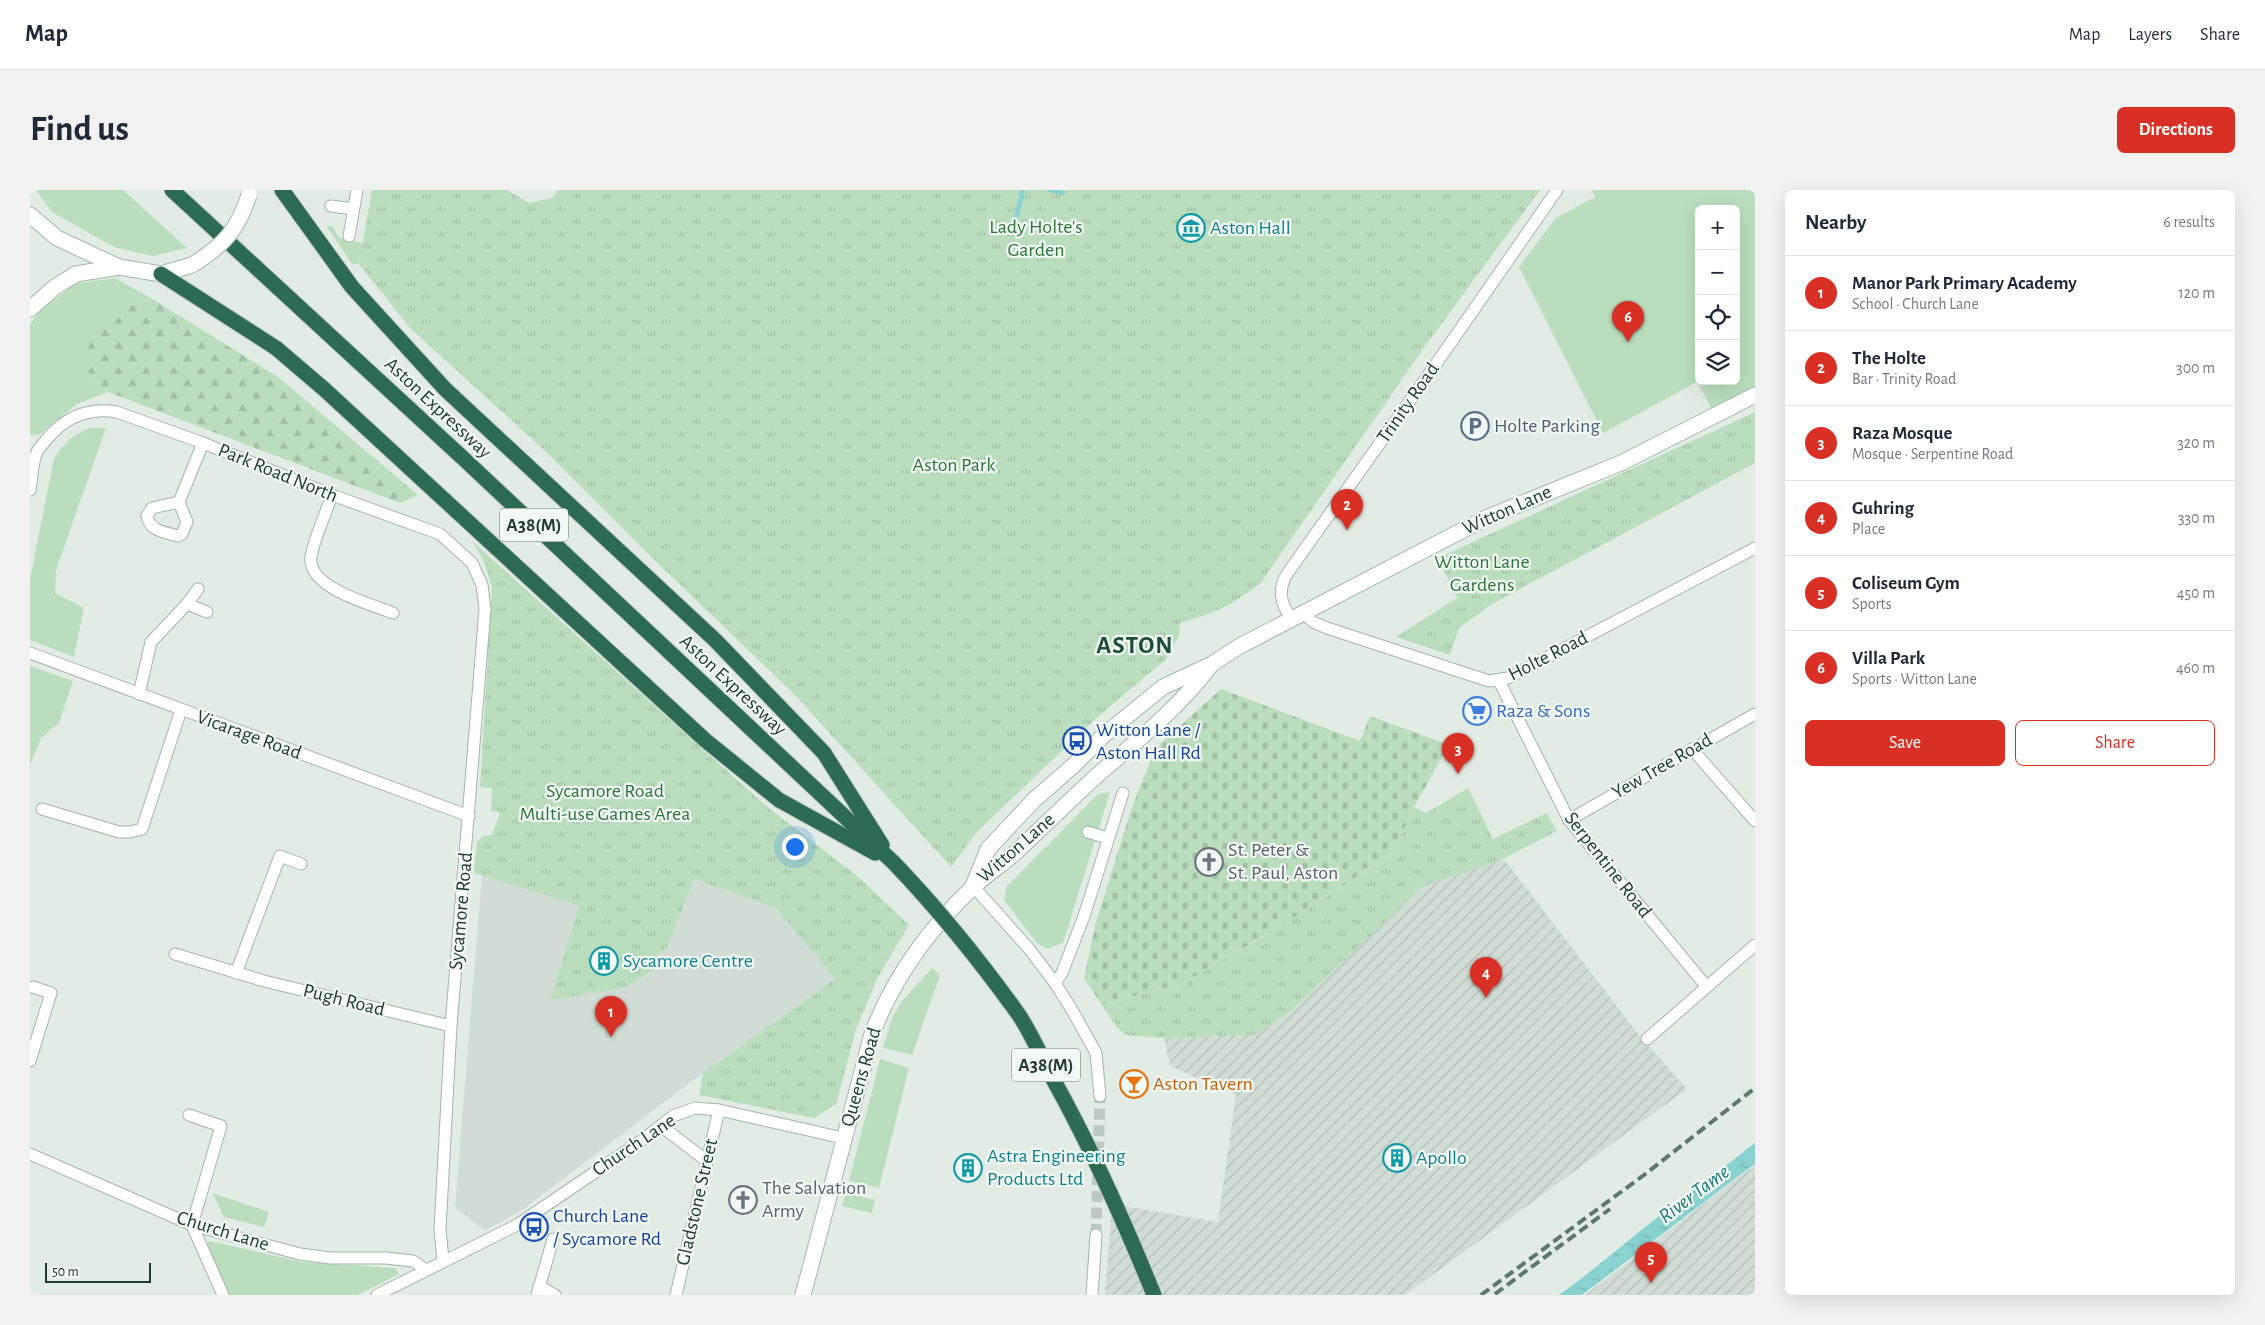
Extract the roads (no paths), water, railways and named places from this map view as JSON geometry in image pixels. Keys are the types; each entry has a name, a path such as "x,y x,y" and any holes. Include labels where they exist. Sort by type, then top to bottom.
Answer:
{"highway":[{"name":"Aston Expressway","path":"172,190 458,454 894,863 918,888 969,949 1020,1017 1084,1135 1115,1200 1154,1295"},
{"path":"282,190 352,287 445,389 714,640 824,752 894,863"},
{"path":"161,274 276,348 438,492 705,740 779,800 894,863"}],"main road":[{"path":"30,215 57,238 119,267 161,274 192,265 207,256 231,235 238,223 249,192"},
{"path":"30,309 55,287 76,274 119,267"},
{"name":"Witton Lane","path":"973,886 988,849 1034,800 1074,765 1104,735 1163,687 1212,664 1238,647 1486,518 1621,463 1755,395"},
{"name":"Witton Lane","path":"973,886 999,867 1087,785 1166,716 1188,695 1212,664"},
{"name":"Queens Road","path":"803,1295 872,1034 888,996 930,934 973,886"}],"street":[{"path":"349,236 357,190"},
{"name":"Trinity Road","path":"1298,617 1284,607 1281,596 1282,584 1287,574 1557,190"},
{"path":"331,206 353,210"},
{"name":"Park Road North","path":"33,451 55,429 74,417 87,412 103,410 117,412 203,443 332,495 440,534 472,563"},
{"path":"179,502 203,443"},
{"path":"30,490 33,451"},
{"path":"332,495 311,558 313,570 335,590 393,613"},
{"name":"Holte Road","path":"1298,617 1429,663 1489,681 1499,681 1755,548"},
{"name":"Sycamore Road","path":"443,1260 440,1229 451,1026 485,609 482,585 472,563"},
{"path":"139,694 151,642 187,604 198,588"},
{"path":"187,604 207,612"},
{"name":"Vicarage Road","path":"30,653 469,816"},
{"name":"Serpentine Road","path":"1499,681 1569,820 1706,986"},
{"path":"42,809 119,832 142,829 181,710"},
{"name":"Yew Tree Road","path":"1569,820 1692,748 1755,714"},
{"path":"1692,748 1755,821"},
{"path":"1055,983 1062,973 1084,916 1107,838 1123,793"},
{"name":"Witton Lane","path":"1088,832 1107,838"},
{"path":"236,973 280,856 301,864"},
{"path":"973,886 1013,930 1055,983 1096,1053 1100,1096"},
{"path":"1647,1038 1755,945"},
{"name":"Pugh Road","path":"175,954 236,973 451,1026"},
{"path":"30,1061 51,993 34,987"},
{"name":"Church Lane","path":"377,1295 443,1260 517,1225 674,1116 695,1108 719,1110 843,1138"},
{"name":"Gladstone Street","path":"676,1295 719,1110"},
{"path":"189,1115 222,1126 192,1224 223,1295"},
{"path":"661,1126 707,1161"},
{"name":"Church Lane","path":"30,1154 192,1224 300,1254 330,1258 386,1258 412,1261 426,1270"},
{"path":"1092,1295 1096,1235"},
{"path":"553,1239 538,1290 555,1295"}],"water":[{"name":"River Tame","path":"1755,1143 1755,1164 1582,1295 1559,1295 1673,1205"}],"waterway":[{"path":"1014,226 1023,190"},
{"path":"1050,190 1063,193"}],"tunnel":[{"path":"1096,1235 1100,1096"}],"railway":[{"path":"1481,1295 1644,1175 1755,1088"},
{"path":"1495,1294 1610,1209"}],"place":[{"name":"Aston Hall","path":"1191,228"},
{"name":"Villa Park","path":"1628,342"},
{"name":"Holte Parking","path":"1475,426"},
{"name":"The Holte","path":"1347,530"},
{"name":"Raza & Sons","path":"1477,711"},
{"name":"Witton Lane / Aston Hall Rd","path":"1077,741"},
{"name":"Raza Mosque","path":"1458,774"},
{"name":"St. Peter & St. Paul, Aston","path":"1209,862"},
{"name":"Sycamore Centre","path":"604,961"},
{"name":"Guhring","path":"1486,998"},
{"name":"Manor Park Primary Academy","path":"611,1037"},
{"name":"Aston Tavern","path":"1134,1084"},
{"name":"Apollo","path":"1397,1158"},
{"name":"Astra Engineering Products Ltd","path":"968,1168"},
{"name":"The Salvation Army","path":"743,1200"},
{"name":"Church Lane / Sycamore Rd","path":"534,1227"},
{"name":"Coliseum Gym","path":"1651,1283"}],"district":[{"name":"ASTON","path":"1135,645"}],"park label":[{"name":"Lady Holte's Garden","path":"1036,238"},
{"name":"Aston Park","path":"954,465"},
{"name":"Witton Lane Gardens","path":"1482,574"},
{"name":"Sycamore Road Multi-use Games Area","path":"605,802"}]}
